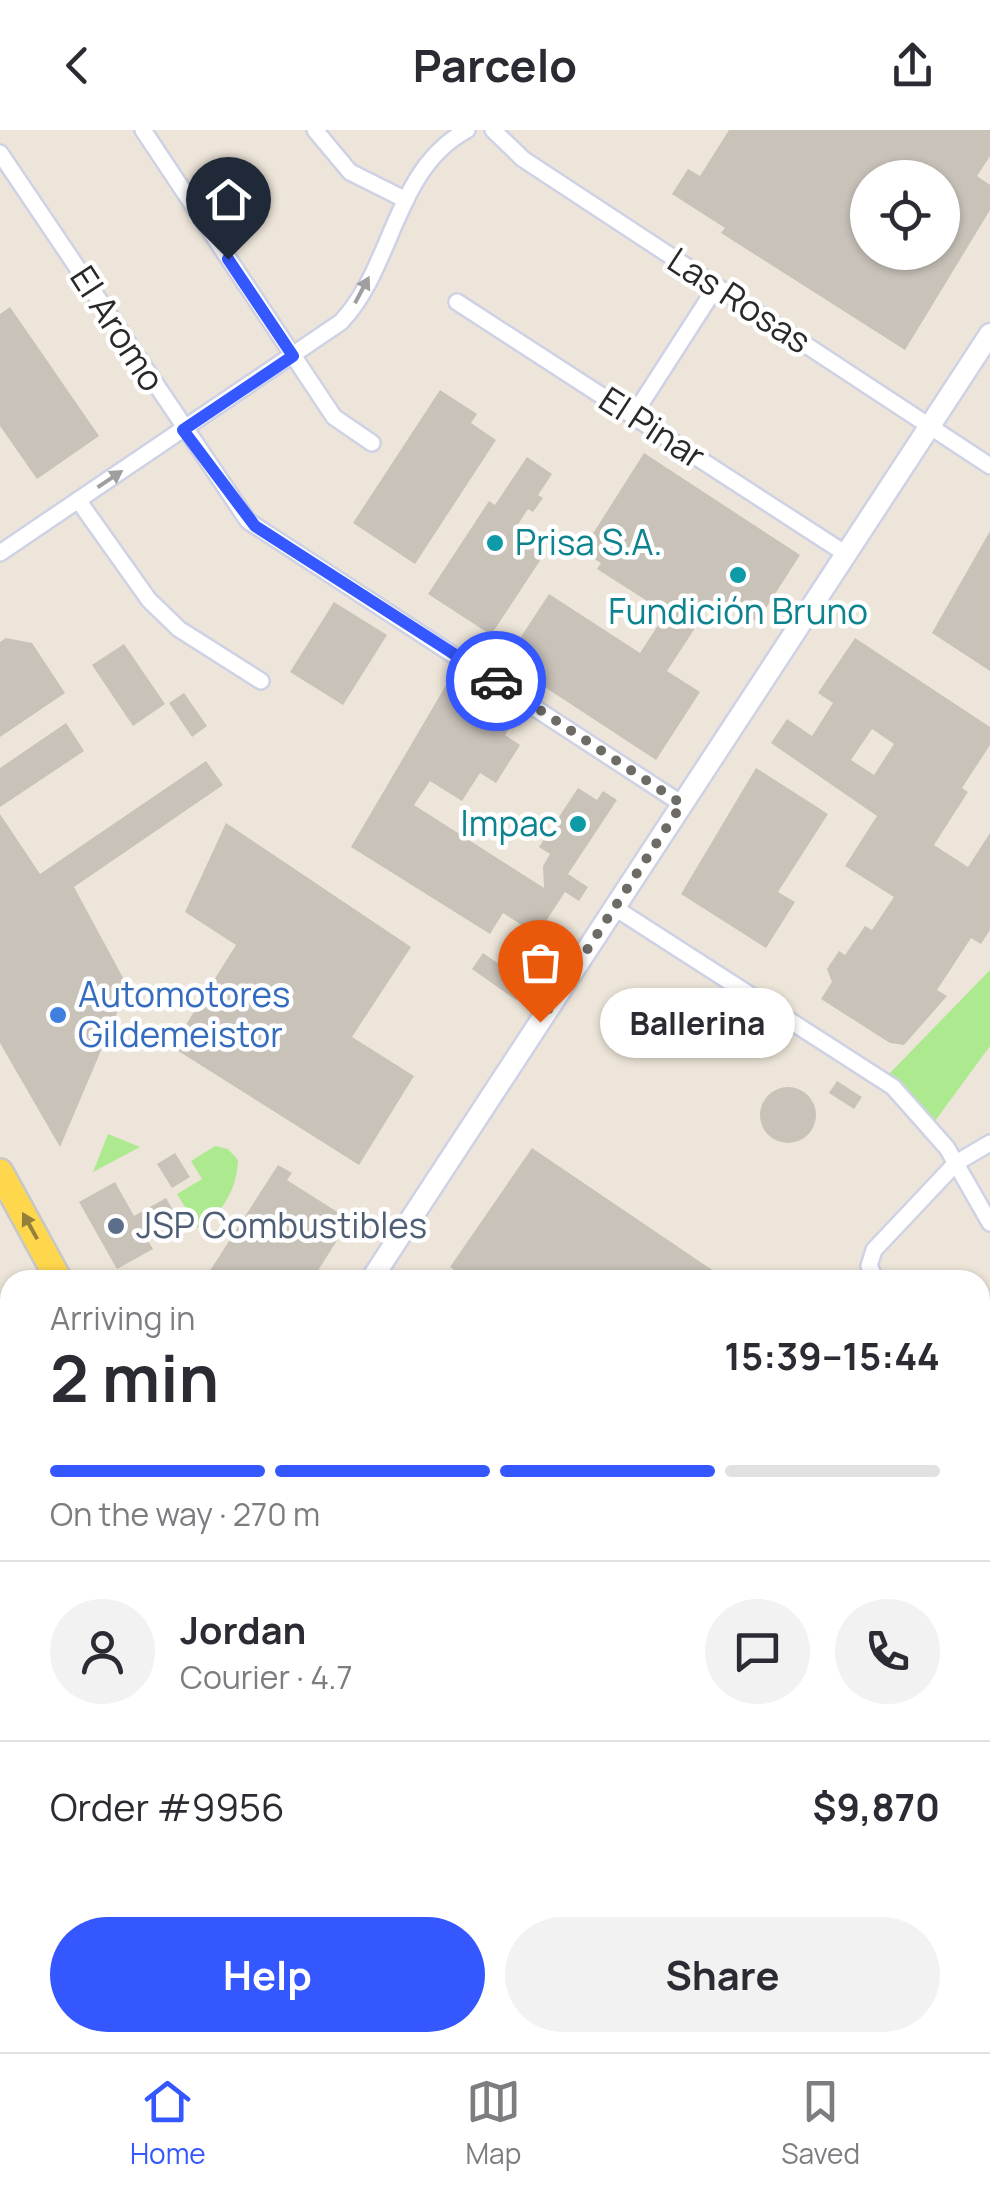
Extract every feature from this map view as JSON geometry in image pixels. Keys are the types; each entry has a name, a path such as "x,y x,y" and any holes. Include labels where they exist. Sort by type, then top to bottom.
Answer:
{"main road":[{"path":"0,1172 54,1270"}],"street":[{"path":"143,130 334,417 372,444"},
{"path":"315,130 350,172 406,200"},
{"path":"0,553 347,316 406,200 438,150 467,130"},
{"name":"Las Rosas","path":"494,130 523,160 990,466"},
{"name":"El Aromo","path":"0,153 183,430 255,526 682,804"},
{"path":"633,416 716,287"},
{"name":"El Pinar","path":"458,302 846,554"},
{"path":"379,1270 990,334"},
{"path":"78,500 150,600 178,629 261,681"},
{"path":"614,908 881,1078 916,1110 956,1162 990,1222"},
{"path":"872,1270 874,1250 956,1162 990,1144"}],"green space":[{"path":"990,970 990,1046 935,1121 889,1074"},
{"path":"108,1134 140,1147 93,1172"},
{"path":"215,1146 228,1149 238,1160 237,1171 221,1208 198,1228 177,1194 202,1179 191,1161"}],"building":[{"path":"729,130 990,130 990,156 977,176 990,185 990,210 960,259 960,160 850,160 850,270 954,270 905,350 721,233 725,228 672,194 688,169 700,176"},
{"path":"10,307 99,436 37,479 0,426 0,314"},
{"path":"440,390 477,414 471,423 496,440 415,564 353,523"},
{"path":"644,453 800,555 757,622 716,596 667,671 700,692 656,760 505,661 549,594 640,653 666,613 597,569 601,563 582,551"},
{"name":"Prisa S.A.","path":"527,457 552,474 538,495 543,498 533,512 528,509 513,532 545,553 491,635 428,594 489,501 495,505"},
{"path":"990,531 990,671 932,633"},
{"path":"334,602 387,635 343,705 290,672"},
{"path":"6,638 32,643 65,693 0,737 0,642"},
{"path":"855,638 990,727 990,745 962,788 968,792 934,845 968,867 990,833 990,930 981,944 971,938 937,990 947,996 904,1045 890,1043 821,999 832,982 827,969 839,951 845,955 865,926 872,930 894,897 845,866 877,816 771,743 787,719 812,736 833,703 818,693","holes":["872,729 894,744 874,775 851,760"]},
{"path":"124,644 165,704 133,726 92,665"},
{"path":"449,680 514,720 505,735 520,745 496,783 480,773 462,801 430,781 414,805 544,888 543,866 550,854 539,847 578,788 597,800 603,791 617,800 568,874 588,887 579,901 565,892 537,935 503,913 490,934 351,847"},
{"path":"184,693 207,726 192,737 169,703"},
{"path":"66,723 84,751 0,807 0,768"},
{"name":"Automotores Gildemeistor","path":"206,761 223,785 74,887 128,987 60,1147 0,1043 0,814 40,874"},
{"path":"756,768 828,814 778,892 795,902 766,948 681,894"},
{"path":"226,823 411,947 352,1037 414,1076 359,1165 172,1047 236,945 185,912"},
{"path":"483,953 528,984 516,1000 472,969"},
{"path":"837,1081 862,1097 854,1109 829,1093"},
{"path":"788,1087 808,1095 816,1115 808,1135 788,1143 768,1135 760,1115 768,1095"},
{"path":"532,1148 712,1270 454,1270 450,1267"},
{"path":"175,1153 190,1177 172,1188 157,1164"},
{"path":"278,1165 292,1173 287,1180 350,1220 318,1270 210,1270"},
{"name":"JSP Combustibles","path":"115,1182 134,1216 166,1198 180,1222 148,1241 153,1249 117,1269 79,1202"}],"way so far":[{"path":"496,681 682,804 540,1022"}],"place":[{"name":"Prisa S.A.","path":"495,543"},
{"name":"Fundición Bruno","path":"738,575"},
{"name":"Impac","path":"578,824"},
{"name":"Automotores Gildemeistor","path":"58,1015"},
{"name":"Ballerina","path":"540,1022"},
{"name":"JSP Combustibles","path":"116,1226"}],"route":[{"path":"228,259 293,356 183,430 248,521 496,681"}]}
